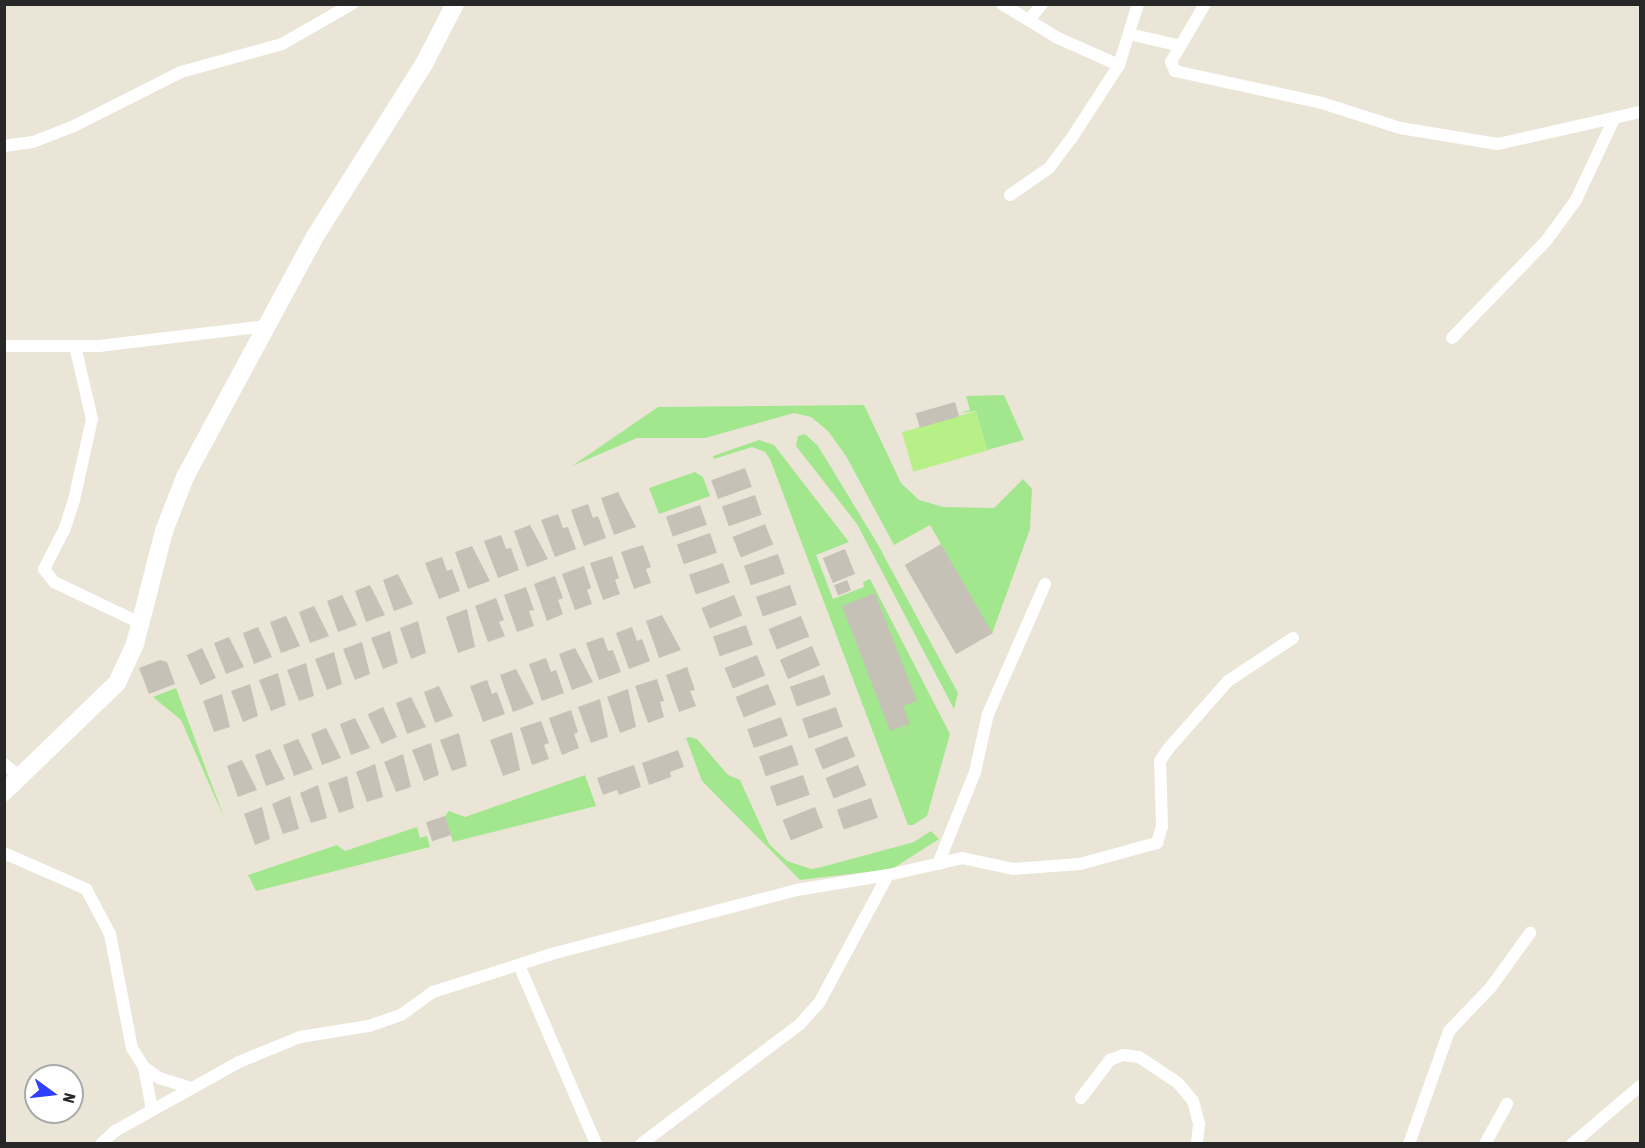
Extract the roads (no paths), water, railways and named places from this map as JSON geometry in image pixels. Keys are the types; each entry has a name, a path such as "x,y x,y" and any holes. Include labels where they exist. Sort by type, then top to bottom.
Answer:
{"street":[{"path":"4,146 33,142 74,126 154,83 181,72 282,44 351,4"},
{"path":"4,792 12,770 117,683 135,644 164,531 185,477 314,238 424,64 455,4"},
{"path":"1002,4 1119,65"},
{"path":"1029,20 1042,4"},
{"path":"1010,195 1049,168 1119,65 1138,4"},
{"path":"1204,4 1172,62 1175,71 1322,104 1400,128 1480,143 1514,142 1641,112"},
{"path":"1129,34 1181,46"},
{"path":"1452,338 1546,241 1570,208 1614,119"},
{"path":"4,346 75,346 267,326"},
{"path":"75,346 92,420 74,500 44,569 54,582 140,623"},
{"path":"938,864 975,771 988,714 1045,584"},
{"path":"101,1143 152,1110 239,1062 300,1037 369,1026 401,1015 433,993 519,965 797,890 888,875 962,858 1013,869 1080,864 1157,843 1162,827 1160,761 1228,681 1293,638"},
{"path":"4,853 77,884 90,894 110,934 132,1047 144,1067 152,1110"},
{"path":"641,1143 800,1024 819,1003 888,875"},
{"path":"1409,1143 1449,1031 1491,987 1530,933"},
{"path":"519,965 596,1143"},
{"path":"1081,1098 1110,1060 1123,1055 1139,1057 1178,1083 1193,1101 1199,1124 1197,1143"},
{"path":"144,1067 168,1082 191,1088"},
{"path":"1572,1143 1641,1086"},
{"path":"1485,1143 1508,1104"}]}
